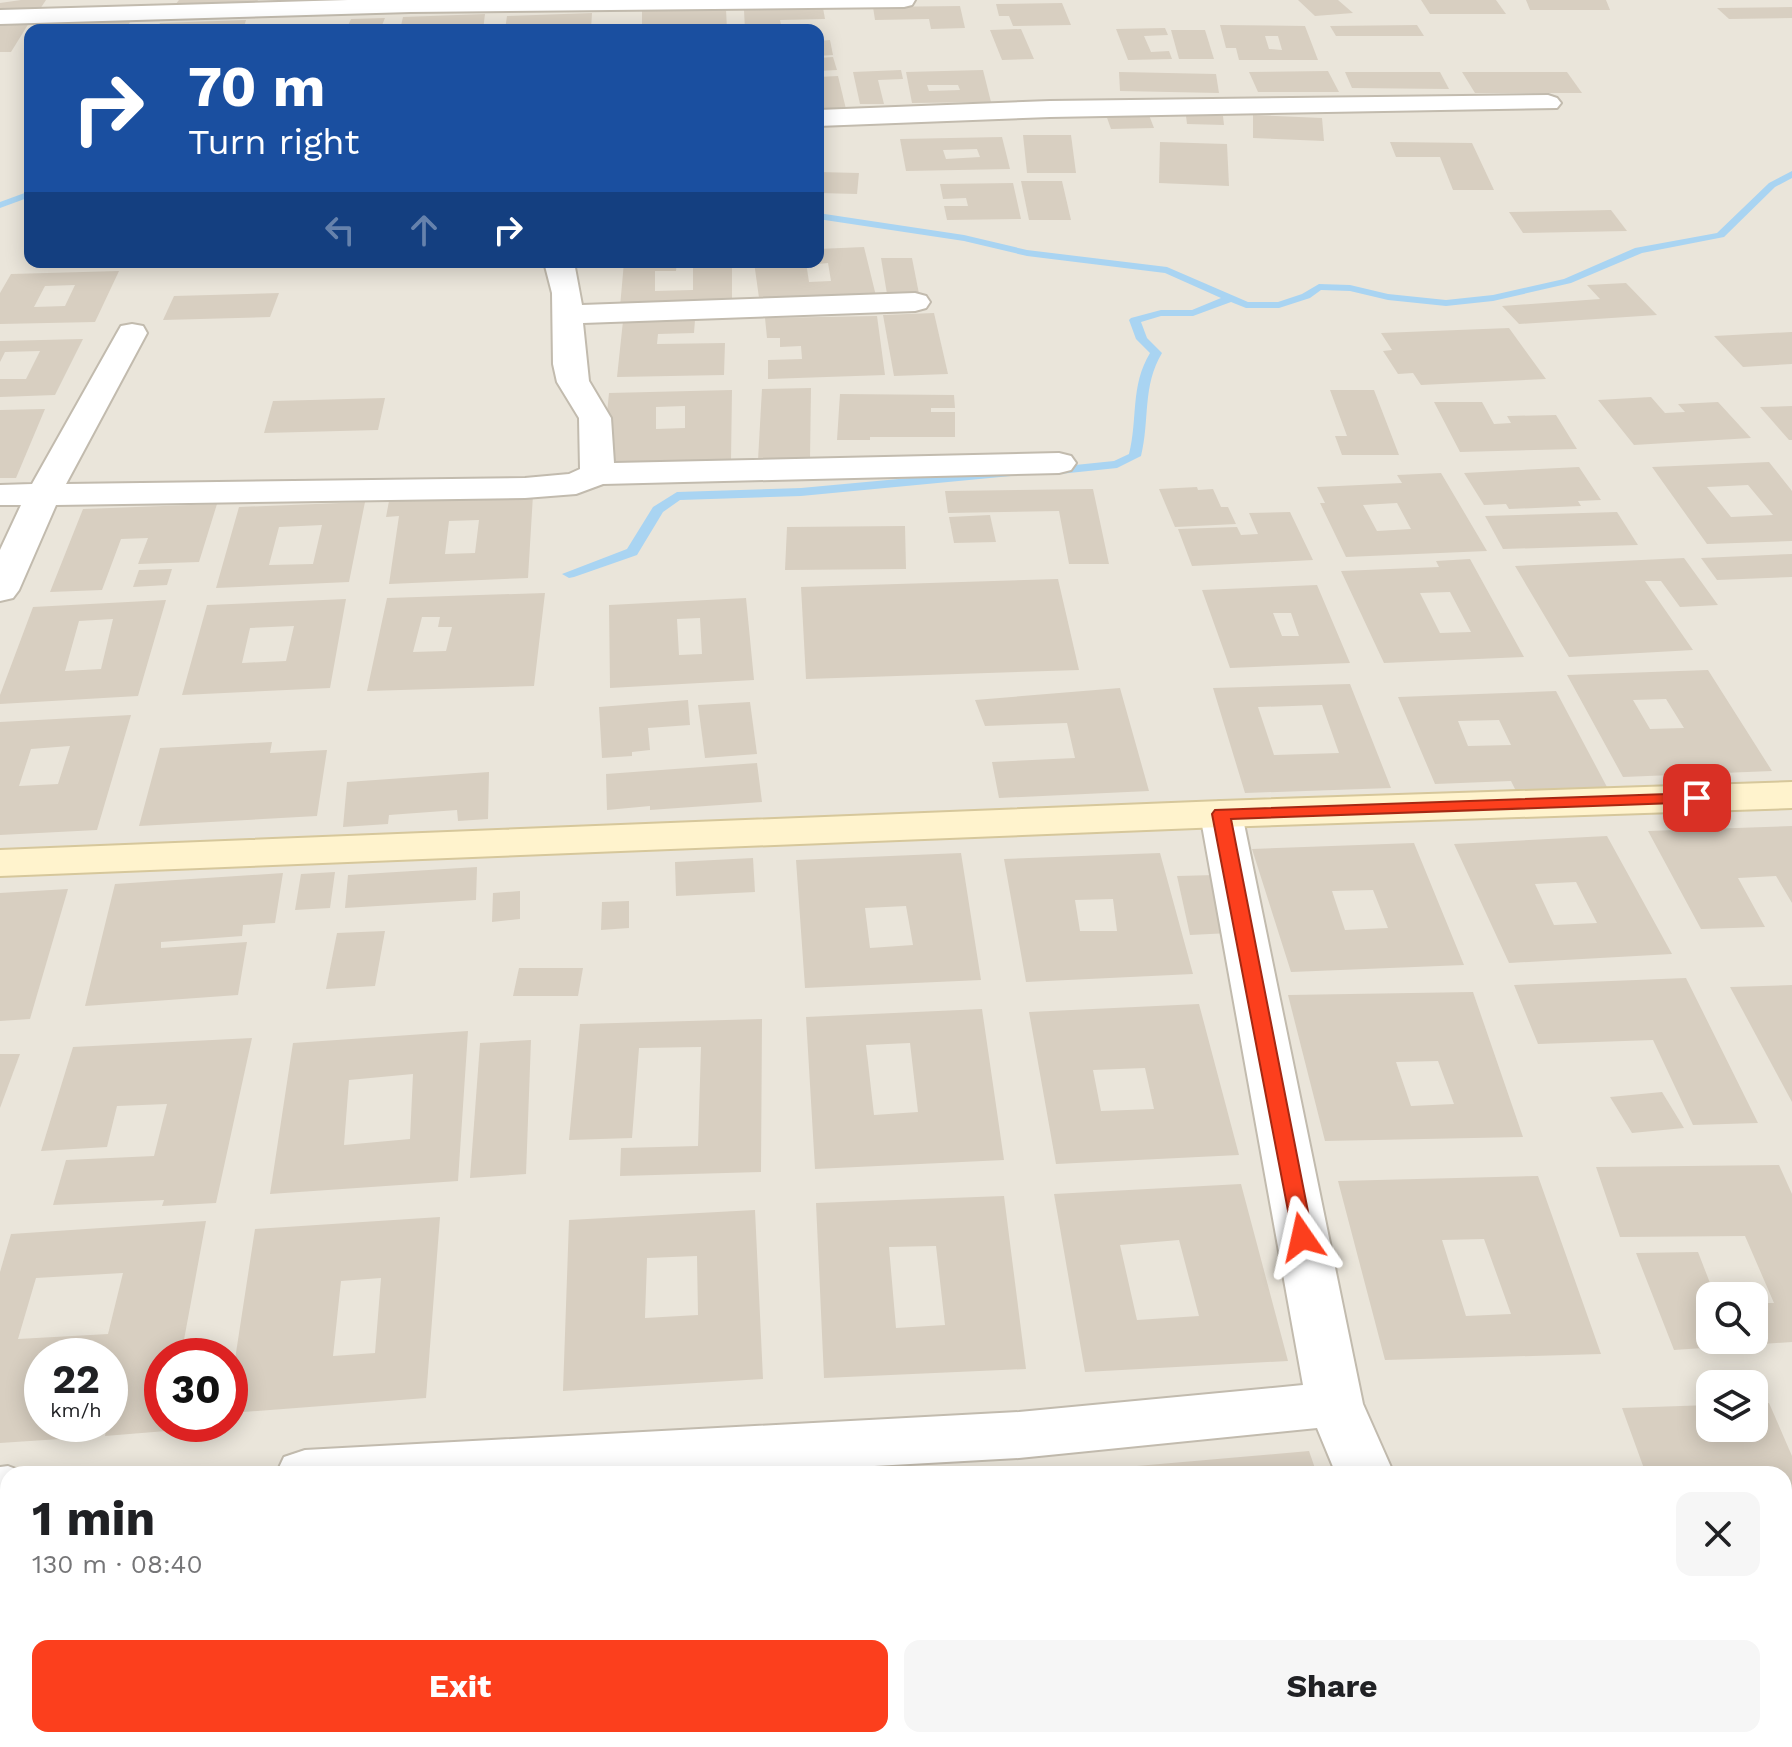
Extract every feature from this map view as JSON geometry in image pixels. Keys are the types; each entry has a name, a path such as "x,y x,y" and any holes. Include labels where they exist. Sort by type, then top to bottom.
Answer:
{"street":[{"path":"0,17 619,1 904,0"},
{"path":"617,24 619,1"},
{"path":"824,118 1066,109 1548,103"},
{"path":"561,268 567,293 569,364 573,382 587,400 595,418 597,474"},
{"path":"567,315 915,302"},
{"path":"0,590 44,493 132,333"},
{"path":"0,495 525,488 576,484 597,474 1059,463"},
{"path":"0,863 1221,814 1792,795"},
{"path":"1221,814 1335,1404 1362,1466"},
{"path":"451,1466 1019,1435 1335,1404"}],"shaded area":[{"path":"0,0 1792,0 1792,1466 0,1466"}],"building":[{"path":"46,0 40,9 0,10 0,3"},
{"path":"179,0 258,0 256,4 175,5"},
{"path":"1298,0 1338,0 1353,13 1315,16"},
{"path":"1421,0 1496,0 1506,14 1430,14"},
{"path":"1526,0 1606,0 1610,10 1530,10"},
{"path":"1062,3 1071,25 1013,26 1009,16 999,16 996,4"},
{"path":"960,6 965,28 931,29 929,19 875,20 873,7"},
{"path":"1792,7 1792,18 1729,19 1717,8"},
{"path":"823,8 825,19 745,24 744,10"},
{"path":"726,9 727,24 642,24 642,11"},
{"path":"592,13 591,24 506,24 507,16"},
{"path":"485,14 484,24 401,24 403,17"},
{"path":"385,18 382,24 349,24 351,19"},
{"path":"132,19 129,24 57,24 59,20"},
{"path":"246,20 245,24 160,23"},
{"path":"0,23 29,23 24,24 24,31 11,52 0,52"},
{"path":"1220,25 1305,26 1318,60 1239,60 1236,48 1226,48","holes":["1265,36 1278,36 1282,50 1269,49"]},
{"path":"1417,25 1424,36 1336,36 1330,26"},
{"path":"1165,28 1168,35 1144,36 1151,52 1169,51 1172,59 1128,60 1116,29"},
{"path":"1021,29 1034,59 1002,60 990,30"},
{"path":"1171,30 1205,30 1214,59 1179,59"},
{"path":"824,40 830,40 833,55 824,56"},
{"path":"833,57 837,70 824,71 824,58"},
{"path":"901,70 903,79 878,80 884,104 860,104 853,72"},
{"path":"983,70 991,102 912,103 906,72","holes":["927,85 958,85 960,90 929,91"]},
{"path":"1328,71 1339,92 1258,92 1249,72"},
{"path":"1119,72 1216,74 1219,93 1120,91"},
{"path":"1345,72 1440,72 1449,89 1352,88"},
{"path":"1462,72 1567,72 1582,93 1475,93"},
{"path":"838,76 846,109 824,110 824,77"},
{"path":"1106,115 1149,115 1154,128 1111,129"},
{"path":"1253,115 1322,118 1324,141 1253,138"},
{"path":"1186,116 1223,116 1224,125 1187,124"},
{"path":"1023,135 1071,135 1076,173 1027,173"},
{"path":"1002,137 1010,169 906,171 900,139","holes":["977,149 980,157 946,159 943,150"]},
{"path":"1160,142 1227,144 1229,186 1159,183"},
{"path":"1390,142 1472,143 1494,190 1453,190 1440,157 1396,157"},
{"path":"824,172 859,173 857,194 824,193"},
{"path":"1021,181 1062,181 1071,220 1029,220"},
{"path":"1013,183 1021,219 947,220 944,206 968,206 966,198 943,199 940,184"},
{"path":"1611,210 1627,231 1523,233 1509,212"},
{"path":"864,247 877,300 760,305 755,268 807,268 809,282 831,281 828,263 824,263 824,249"},
{"path":"881,258 912,258 920,299 888,300"},
{"path":"623,268 676,268 676,271 655,271 655,291 693,290 693,268 732,268 732,305 620,307"},
{"path":"119,271 95,322 0,324 0,293 11,274","holes":["75,285 65,306 34,307 45,286"]},
{"path":"1626,283 1657,315 1519,324 1502,306 1600,299 1587,285"},
{"path":"279,293 270,317 163,320 174,296"},
{"path":"934,313 948,374 894,376 883,315"},
{"path":"877,316 885,375 768,379 768,360 802,359 801,346 780,347 780,338 767,338 765,318"},
{"path":"695,320 694,333 658,334 657,344 725,343 724,375 617,377 623,321"},
{"path":"1509,328 1546,379 1421,385 1413,373 1398,374 1383,351 1392,350 1381,333"},
{"path":"1792,332 1792,364 1743,367 1714,336"},
{"path":"83,339 55,395 0,397 0,379 26,379 40,351 5,352 0,362 0,341"},
{"path":"811,388 810,459 758,460 762,389"},
{"path":"732,390 731,461 602,464 609,393","holes":["685,406 685,428 656,429 656,407"]},
{"path":"1330,390 1374,390 1399,455 1342,455 1335,436 1347,436"},
{"path":"840,394 954,395 955,408 931,408 931,412 955,412 955,437 837,440"},
{"path":"1651,397 1665,413 1685,412 1678,404 1718,402 1751,438 1634,445 1598,400"},
{"path":"385,398 378,430 264,433 273,401"},
{"path":"1434,402 1482,402 1494,424 1511,423 1507,416 1556,415 1577,449 1460,452"},
{"path":"1792,406 1792,440 1789,440 1760,407"},
{"path":"45,409 16,478 0,478 0,410"},
{"path":"1769,462 1792,491 1792,541 1707,544 1652,467","holes":["1748,485 1773,515 1731,517 1707,487"]},
{"path":"1579,467 1601,500 1578,501 1581,506 1509,509 1506,504 1484,505 1464,473"},
{"path":"1441,473 1487,551 1346,557 1320,503 1325,503 1317,487 1402,483 1397,475","holes":["1397,503 1411,529 1377,531 1363,505"]},
{"path":"1197,487 1198,490 1213,489 1221,507 1228,507 1236,524 1175,527 1159,489"},
{"path":"1093,489 1109,564 1069,564 1059,511 948,513 945,491"},
{"path":"533,495 528,578 389,584 399,516 386,517 389,501","holes":["479,520 475,553 445,554 449,521"]},
{"path":"365,502 349,582 216,588 239,507","holes":["322,525 313,564 269,565 279,527"]},
{"path":"217,504 199,562 138,564 148,538 121,539 102,590 50,592 83,509"},
{"path":"1290,512 1313,560 1192,566 1178,529 1237,527 1241,535 1258,534 1249,513"},
{"path":"1617,512 1638,545 1503,549 1485,516"},
{"path":"990,515 996,542 954,543 949,517"},
{"path":"905,526 906,569 785,570 787,527"},
{"path":"1792,554 1792,577 1717,580 1701,558"},
{"path":"1684,558 1718,605 1680,607 1661,581 1645,581 1693,650 1569,657 1515,566"},
{"path":"1470,559 1524,657 1384,663 1341,571 1439,567 1436,561","holes":["1450,592 1471,632 1440,633 1420,593"]},
{"path":"172,569 167,585 133,587 139,570"},
{"path":"1058,579 1079,670 806,679 801,587"},
{"path":"1317,585 1350,663 1230,668 1202,590","holes":["1273,613 1291,613 1299,636 1282,636"]},
{"path":"545,593 534,686 367,691 387,598","holes":["422,617 440,617 438,627 452,627 446,651 413,652"]},
{"path":"746,598 754,680 610,688 609,605","holes":["700,618 702,654 679,655 677,619"]},
{"path":"346,599 330,688 182,695 207,605","holes":["294,626 286,661 242,663 250,628"]},
{"path":"166,600 138,696 0,704 0,695 33,607","holes":["113,619 101,669 65,671 79,621"]},
{"path":"1708,670 1772,771 1623,777 1567,675","holes":["1666,699 1684,728 1650,729 1633,700"]},
{"path":"1350,684 1391,788 1245,793 1213,688","holes":["1322,705 1339,753 1274,755 1258,707"]},
{"path":"1120,688 1149,791 999,798 992,762 1075,758 1067,723 985,726 975,700"},
{"path":"1556,691 1607,787 1516,791 1511,781 1435,784 1398,697","holes":["1499,720 1511,745 1468,746 1458,721"]},
{"path":"688,700 690,725 648,728 650,750 632,752 632,756 602,758 599,707"},
{"path":"750,702 757,754 705,758 698,705"},
{"path":"131,715 97,830 0,835 0,722","holes":["70,746 58,784 19,786 31,749"]},
{"path":"272,742 270,753 327,750 317,816 139,826 160,748"},
{"path":"757,763 762,802 607,810 606,774"},
{"path":"489,772 488,819 458,821 457,810 389,815 388,824 343,827 347,782"},
{"path":"1792,826 1792,903 1776,876 1738,878 1765,927 1701,929 1648,831"},
{"path":"1607,836 1672,954 1509,963 1454,844","holes":["1576,882 1597,923 1554,925 1535,884"]},
{"path":"1414,843 1464,965 1291,972 1252,849","holes":["1373,890 1388,928 1345,930 1332,891"]},
{"path":"961,853 981,980 805,988 796,860","holes":["906,906 913,945 870,948 865,908"]},
{"path":"1160,853 1193,974 1026,982 1004,859","holes":["1113,899 1117,931 1080,931 1075,900"]},
{"path":"753,858 755,892 676,896 675,862"},
{"path":"477,867 476,900 345,908 348,875"},
{"path":"335,872 330,908 295,910 301,874"},
{"path":"283,873 275,923 243,925 242,936 161,942 161,948 247,942 238,995 85,1006 115,884"},
{"path":"1216,875 1230,933 1190,935 1177,876"},
{"path":"68,889 30,1019 0,1021 0,893"},
{"path":"520,891 520,919 492,922 493,893"},
{"path":"629,901 629,928 601,930 602,902"},
{"path":"385,931 375,986 326,989 337,933"},
{"path":"519,968 583,968 578,996 513,996"},
{"path":"1686,978 1758,1123 1693,1125 1653,1040 1538,1044 1514,985"},
{"path":"1792,985 1792,1102 1730,987"},
{"path":"1473,992 1523,1137 1325,1141 1288,995","holes":["1438,1061 1454,1104 1411,1106 1396,1062"]},
{"path":"1199,1004 1239,1155 1056,1164 1029,1012","holes":["1145,1068 1154,1109 1101,1111 1093,1070"]},
{"path":"982,1009 1004,1160 815,1169 806,1017","holes":["910,1043 918,1112 874,1115 866,1045"]},
{"path":"762,1019 761,1172 620,1176 621,1148 698,1146 701,1047 639,1048 632,1138 569,1140 580,1024"},
{"path":"468,1031 458,1181 270,1194 293,1043","holes":["413,1074 410,1139 344,1145 349,1080"]},
{"path":"252,1038 216,1203 162,1206 164,1200 53,1205 66,1160 154,1156 167,1104 117,1106 107,1147 41,1151 73,1047"},
{"path":"531,1040 526,1174 470,1178 480,1043"},
{"path":"0,1054 20,1054 0,1108"},
{"path":"1662,1092 1684,1128 1632,1133 1610,1097"},
{"path":"1779,1165 1792,1194 1792,1342 1768,1344 1768,1303 1774,1303 1768,1282 1765,1282 1745,1236 1620,1237 1596,1167"},
{"path":"1538,1176 1601,1354 1385,1360 1338,1181","holes":["1484,1239 1511,1314 1466,1316 1442,1240"]},
{"path":"1241,1184 1288,1361 1085,1372 1054,1194","holes":["1179,1240 1199,1316 1137,1320 1120,1245"]},
{"path":"1004,1196 1026,1369 824,1378 816,1203","holes":["936,1246 945,1325 896,1328 889,1247"]},
{"path":"755,1210 763,1379 563,1391 569,1220","holes":["697,1256 698,1315 645,1318 647,1258"]},
{"path":"440,1217 426,1398 248,1412 248,1338 238,1338 255,1229","holes":["381,1278 375,1353 333,1356 341,1281"]},
{"path":"206,1221 184,1338 144,1338 144,1433 128,1434 128,1338 36,1338 108,1334 123,1273 36,1278 18,1339 24,1339 24,1441 0,1443 0,1272 11,1234"},
{"path":"1698,1252 1710,1282 1696,1282 1696,1349 1674,1350 1636,1253"},
{"path":"1769,1403 1792,1456 1792,1466 1643,1466 1622,1408 1696,1405 1696,1442 1768,1442"},
{"path":"1309,1451 1314,1466 1137,1466"}],"waterway":[{"path":"824,217 964,238 1027,253 1167,270 1246,305 1279,305 1306,296 1319,287 1350,288 1388,297 1446,303 1493,298 1567,281 1639,250 1720,235 1772,185 1792,174"},
{"path":"0,205 24,196"},
{"path":"1050,471 1117,464 1135,456 1142,387 1146,370 1156,353 1142,339 1135,320 1161,313 1193,313 1229,299"},
{"path":"569,574 632,552 658,510 677,496 801,492 1007,473"}],"route":[{"path":"1302,1237 1221,814 1697,798"}]}
